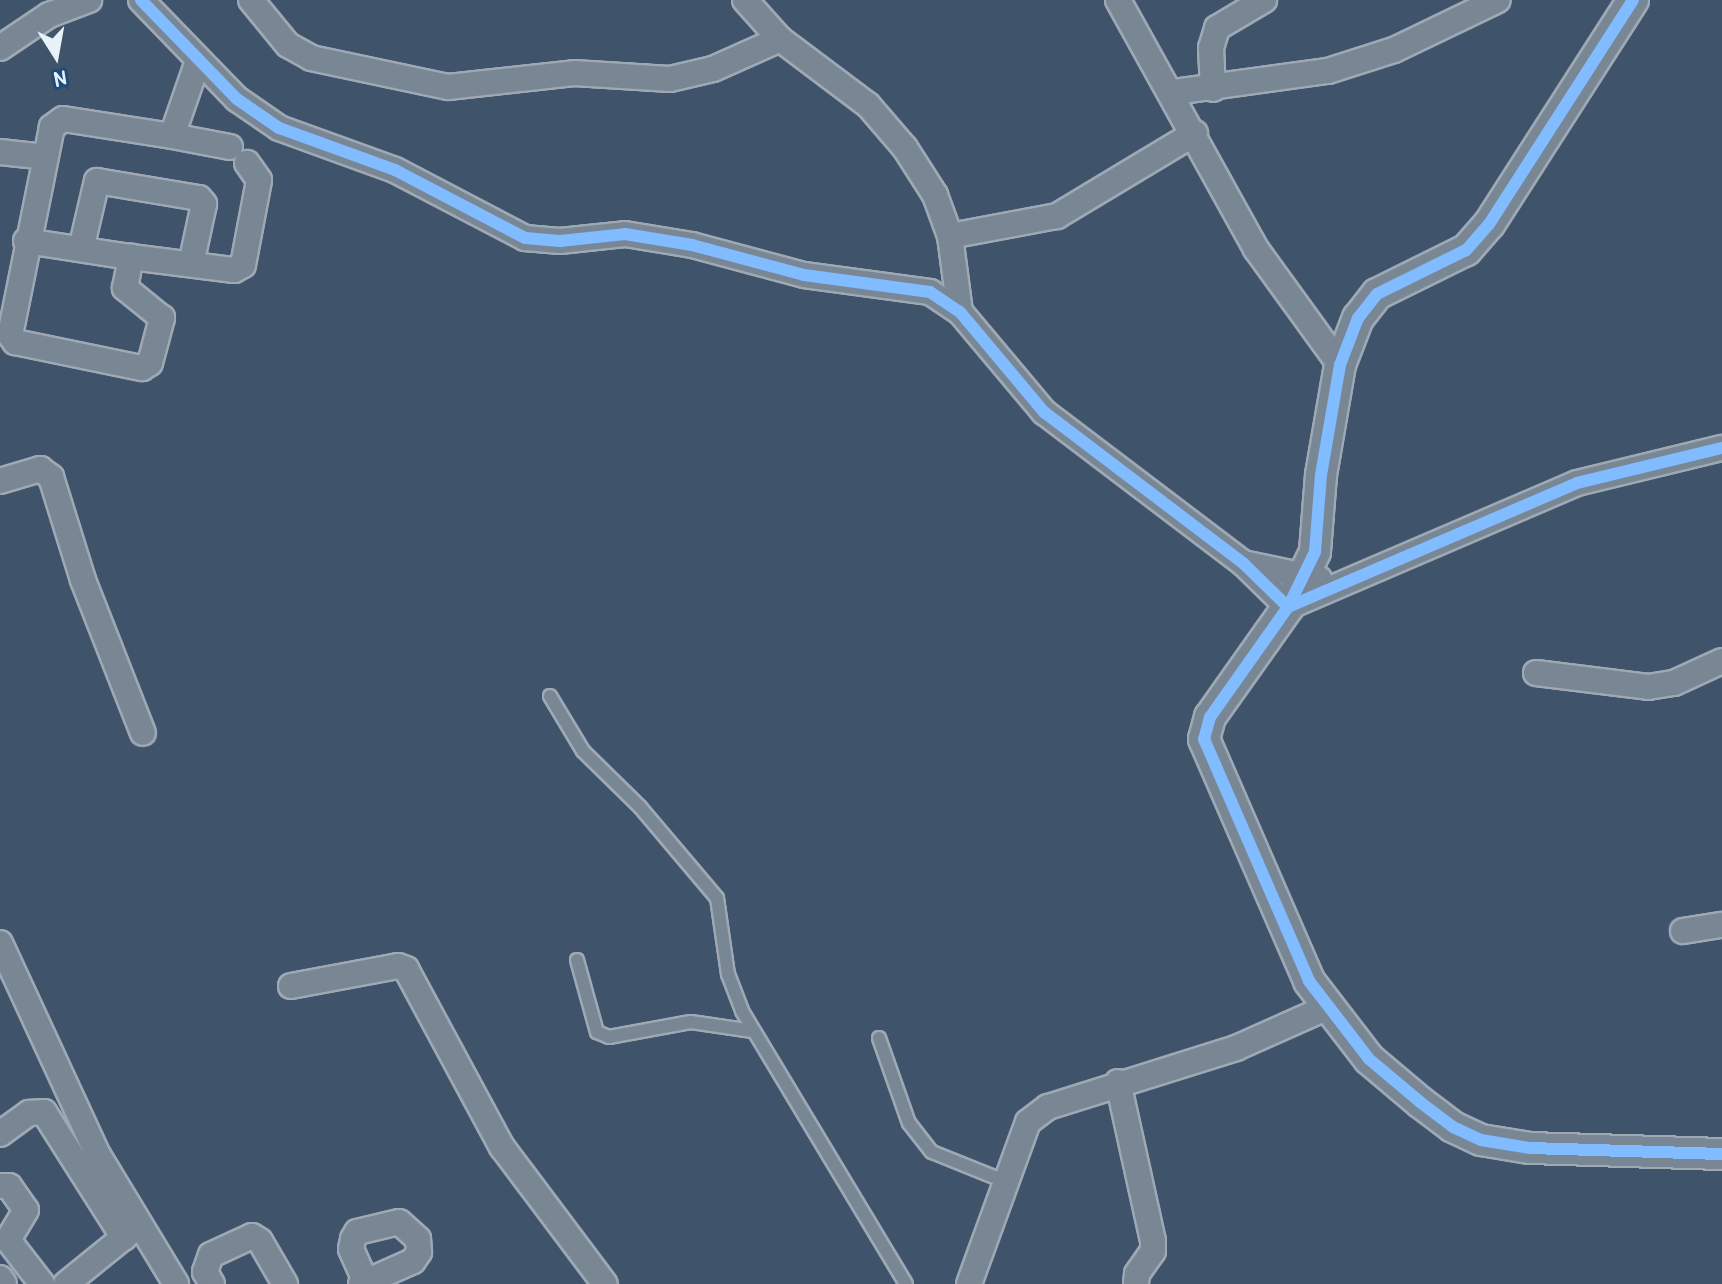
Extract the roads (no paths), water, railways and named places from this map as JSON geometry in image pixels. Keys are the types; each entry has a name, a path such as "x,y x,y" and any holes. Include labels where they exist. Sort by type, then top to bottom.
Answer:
{"street":[{"path":"0,48 38,9 89,0"},
{"path":"141,0 237,99 279,128 395,170 525,238 560,241 625,234 692,245 804,275 930,292 960,312 1044,412 1243,563 1288,607"},
{"path":"251,0 288,45 311,58 448,87 574,73 670,79 713,69 780,39"},
{"path":"745,0 780,39 868,105 905,148 935,195 950,236 960,312"},
{"path":"1118,0 1174,92 1256,249 1340,365"},
{"path":"1213,89 1211,48 1217,28 1264,0"},
{"path":"1174,92 1213,89 1341,67 1394,50 1498,0"},
{"path":"1320,579 1315,552 1321,475 1340,365 1358,318 1377,294 1466,250 1489,224 1633,0"},
{"path":"172,136 198,61"},
{"path":"26,241 234,270 243,265 259,180 239,155 172,136 63,119 52,127 6,318 10,335 15,342 142,368 150,363 162,318 125,288 131,257"},
{"path":"950,236 1057,216 1195,133"},
{"path":"0,152 45,157"},
{"path":"81,249 97,181 199,198 204,204 191,264"},
{"path":"1243,563 1320,579 1389,567 1577,483 1722,448"},
{"path":"0,481 40,469 51,477 83,580 143,733"},
{"path":"1320,579 1288,607 1210,717 1204,739 1293,953 1309,981 1369,1059 1453,1127 1481,1140 1530,1148 1722,1154"},
{"path":"1536,673 1648,687 1674,683 1722,661"},
{"path":"1683,931 1722,925"},
{"path":"0,943 132,1231"},
{"path":"291,986 398,966 406,969 502,1147 605,1284"},
{"path":"969,1284 1028,1122 1048,1107 1118,1082 1236,1048 1328,1007"},
{"path":"1118,1082 1153,1241 1153,1251 1137,1274 1136,1284"},
{"path":"0,1134 29,1113 44,1112 132,1231 176,1284"},
{"path":"0,1186 9,1186 26,1210 8,1240 42,1284"},
{"path":"66,1284 132,1231"},
{"path":"212,1284 205,1272 211,1255 252,1236 260,1241 285,1284"},
{"path":"0,1278 4,1284"}],"lane":[{"path":"550,696 583,751 640,807 717,898 728,974 752,1031 906,1284"},
{"path":"577,960 597,1032 609,1037 691,1022 752,1031"},
{"path":"879,1038 909,1123 932,1152 1004,1181"}]}
